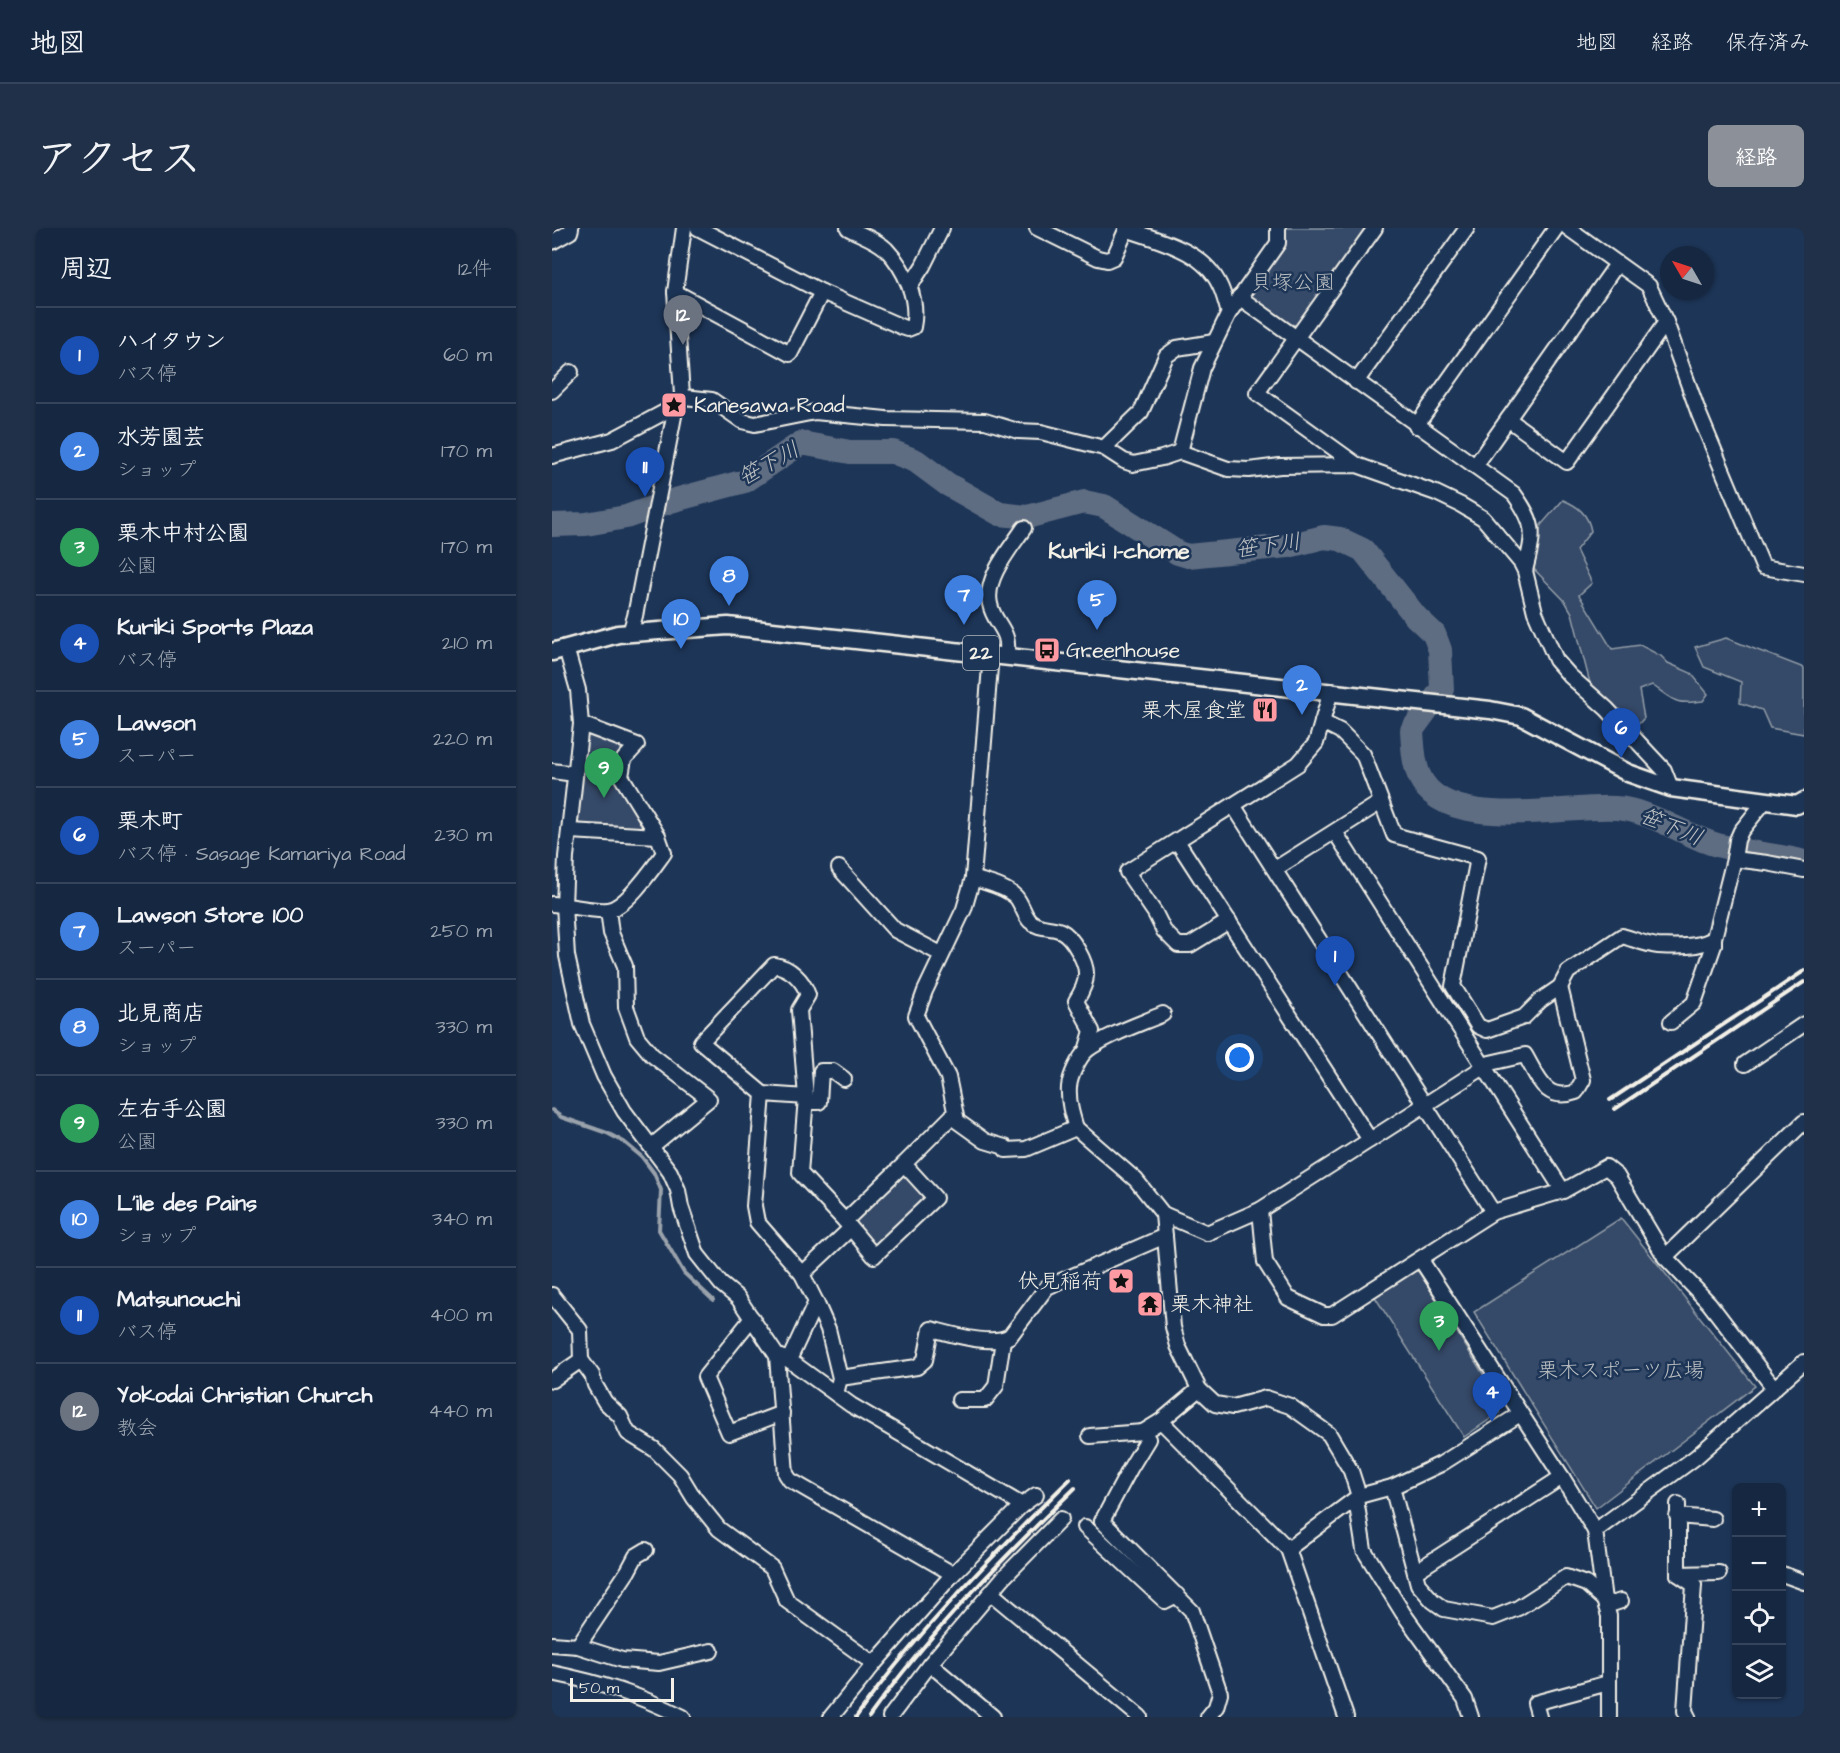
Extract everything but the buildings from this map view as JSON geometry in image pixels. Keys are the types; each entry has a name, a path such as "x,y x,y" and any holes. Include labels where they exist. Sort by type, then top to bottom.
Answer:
{"main road":[{"name":"22","path":"559,650 630,633 728,626 1450,705 1521,716 1628,773 1671,788"},
{"path":"1671,788 1802,804"}],"street":[{"path":"552,242 570,232 572,228"},
{"path":"630,633 676,406 681,394 675,292 684,228"},
{"path":"698,228 822,292 908,329 913,327 915,320 910,286 885,248 848,228"},
{"path":"910,286 942,228"},
{"path":"1036,228 1098,258 1107,260 1114,257 1126,228 1186,251 1207,267 1220,284 1229,313"},
{"path":"1180,452 1202,368 1229,313 1278,243 1278,228"},
{"path":"1375,228 1257,393 1357,465 1436,493 1483,518 1526,571"},
{"path":"1356,382 1467,228"},
{"path":"1416,426 1556,228"},
{"path":"1568,228 1649,286 1666,322 1699,414 1763,567 1804,574"},
{"path":"1475,466 1617,264"},
{"path":"675,292 790,354 822,292"},
{"path":"1239,297 1514,494 1527,512 1533,537 1526,571 1535,612 1556,660 1570,676 1607,709 1664,770 1671,788"},
{"path":"1508,419 1567,462 1666,322"},
{"path":"1104,448 1141,412 1166,356 1177,348 1214,342"},
{"path":"552,391 571,372"},
{"path":"552,456 612,440 676,406 684,397 712,400 742,421 755,424 815,412 885,418 985,421 1018,431 1041,432 1104,448 1133,464 1180,452 1228,469 1357,465"},
{"path":"1024,528 993,577 990,592 990,604 1009,644 998,655 973,878 963,909 941,954 916,1016 948,1077 957,1121 969,1130 985,1141 1005,1147 1006,1150 1026,1149 1076,1128"},
{"path":"559,650 578,690 581,724 570,831 558,904 582,1024 604,1076 624,1111 670,1172 698,1254 721,1284 738,1298 783,1358 836,1394 1022,1505"},
{"path":"1229,921 1190,945 1178,945 1164,931 1155,913 1127,872 1298,764 1316,743 1331,691"},
{"path":"1322,722 1340,731 1363,754 1394,835 1478,858 1453,986 1478,1026 1487,1030 1524,1017 1555,994 1568,972 1622,936 1657,946 1693,945 1709,942 1714,938"},
{"path":"558,904 608,910 618,906 643,880 664,853 658,836 621,776 624,759 637,745 581,724"},
{"path":"552,771 575,774"},
{"path":"1671,1022 1694,1004 1714,945 1737,840 1741,831 1765,801"},
{"path":"1275,869 1381,802"},
{"path":"1233,805 1493,1212"},
{"path":"570,831 658,836"},
{"path":"1335,831 1563,1191"},
{"path":"1178,840 1370,1140"},
{"path":"1734,859 1804,870"},
{"path":"839,868 895,930 941,954"},
{"path":"973,878 1001,888 1016,897 1028,920 1044,929 1053,928 1062,931 1078,951 1087,973 1076,1001 1092,1031 1086,1052 1071,1078 1069,1088 1069,1104 1076,1128 1136,1180 1163,1214 1208,1233 1260,1210 1490,1063 1525,1055 1546,1090 1565,1096 1576,1092 1583,1080 1555,994"},
{"path":"608,910 611,933 625,966 626,1007 637,1037 652,1055 710,1099 652,1146"},
{"path":"844,1079 833,1071 821,1071 819,1102 806,1099 763,1094 700,1042 774,965 784,966 805,984 808,995 799,1010 806,1099 800,1173 874,1256 935,1198 904,1164"},
{"path":"1086,1052 1102,1042 1163,1014"},
{"path":"1745,1064 1804,1024"},
{"path":"763,1094 754,1206 757,1222 802,1274 816,1302 828,1329 840,1378 836,1394"},
{"path":"802,1274 904,1164 955,1113"},
{"path":"1665,1257 1804,1122"},
{"path":"1288,1298 1324,1315 1332,1315 1493,1212 1563,1191 1606,1167 1617,1176 1665,1257 1709,1303 1774,1388"},
{"path":"1260,1210 1265,1262 1288,1298 1293,1312"},
{"path":"1163,1214 1173,1327 1178,1346 1199,1389 1215,1404 1233,1407 1266,1398 1290,1406 1329,1434 1352,1471 1364,1550 1403,1612 1465,1699 1471,1717"},
{"path":"840,1378 917,1366 925,1360 931,1329 970,1339 1003,1340 1010,1336 1047,1287 1166,1236"},
{"path":"1421,1260 1595,1531 1604,1600 1609,1616 1609,1717"},
{"path":"552,1295 580,1330 581,1360 592,1375 605,1402 620,1416 628,1433 654,1449 680,1475 694,1498 719,1528 772,1568 787,1601 874,1664"},
{"path":"816,1302 783,1358 782,1413 786,1474 790,1480 953,1574"},
{"path":"752,1318 705,1377 729,1433 782,1413"},
{"path":"959,1400 985,1400 996,1386 1003,1340"},
{"path":"552,1380 581,1360"},
{"path":"1595,1531 1696,1458 1804,1362"},
{"path":"1090,1436 1143,1432 1161,1421 1199,1389"},
{"path":"1288,1549 1357,1498 1392,1487 1441,1464 1520,1414"},
{"path":"1161,1421 1288,1549 1346,1717"},
{"path":"1143,1432 1148,1439 1102,1521 1192,1611 1220,1693 1216,1707 1208,1717"},
{"path":"1111,1480 1131,1467"},
{"path":"1415,1572 1562,1477"},
{"path":"1392,1487 1418,1584 1444,1610 1493,1618 1518,1608 1566,1577 1586,1584 1612,1604 1621,1601"},
{"path":"831,1717 953,1574 1022,1505 1036,1495"},
{"path":"1678,1574 1677,1510 1713,1519"},
{"path":"890,1717 930,1664 1003,1578 1061,1519"},
{"path":"1085,1527 1165,1601 1177,1595"},
{"path":"578,1646 628,1572 636,1556 646,1550"},
{"path":"1678,1574 1719,1573"},
{"path":"1678,1574 1694,1585 1685,1711 1688,1717"},
{"path":"1786,1575 1804,1582"},
{"path":"991,1593 1140,1717"},
{"path":"552,1644 578,1646 622,1660 659,1663 711,1651"},
{"path":"930,1664 993,1717"},
{"path":"552,1673 621,1690 652,1701 684,1717"},
{"path":"1539,1717 1535,1703 1608,1683"}],"green space":[{"name":"貝塚公園","path":"1286,228 1366,228 1296,325 1289,324 1251,299 1252,289 1285,244"},
{"path":"1563,500 1582,511 1590,525 1591,531 1576,550 1592,583 1579,595 1612,649 1640,645 1661,656 1668,663 1691,673 1708,694 1703,701 1680,702 1652,685 1639,690 1644,718 1634,729 1616,730 1600,713 1572,613 1565,601 1531,566 1541,525"},
{"path":"1726,638 1804,668 1804,734 1770,728 1762,710 1740,703 1741,682 1704,667 1695,647"},
{"path":"592,733 623,744 625,750 620,756 649,827 645,833 580,825 575,819 587,736"},
{"path":"901,1175 908,1177 924,1193 921,1200 879,1243 872,1244 856,1227 856,1219"},
{"name":"栗木スポーツ広場","path":"1621,1218 1755,1386 1596,1508 1474,1312"},
{"path":"1415,1270 1419,1272 1502,1404 1499,1413 1464,1437 1375,1297"}],"waterway":[{"name":"笹下川","path":"552,525 586,524 626,517 671,501 745,481 801,443 850,452 893,452 916,461 947,484 1000,514 1027,517 1084,502 1104,506 1178,553 1188,556 1288,546 1324,537 1340,539 1363,550 1416,617 1434,634 1440,650 1442,689 1412,730 1417,770 1432,793 1453,805 1479,811 1538,812 1594,808 1629,810 1654,818 1714,844 1804,862"},
{"path":"552,1110 561,1117 607,1133 624,1142 642,1157 654,1173 661,1190 659,1230 684,1273 713,1300"}],"railway":[{"path":"1610,1100 1804,971"},
{"path":"1615,1109 1804,982"},
{"path":"856,1717 931,1623 1070,1479"},
{"path":"869,1717 916,1656 967,1598 1075,1488"}],"place":[{"name":"Yokodai Christian Church","path":"683,345"},
{"name":"Kanesawa Road","path":"674,405"},
{"name":"Matsunouchi","path":"645,497"},
{"name":"北見商店","path":"729,606"},
{"name":"Lawson Store 100","path":"964,625"},
{"name":"Lawson","path":"1097,630"},
{"name":"L'ile des Pains","path":"681,649"},
{"name":"Greenhouse","path":"1047,650"},
{"name":"栗木屋食堂","path":"1265,710"},
{"name":"水芳園芸","path":"1302,715"},
{"name":"栗木町","path":"1621,758"},
{"name":"左右手公園","path":"604,798"},
{"name":"ハイタウン","path":"1335,986"},
{"name":"伏見稲荷","path":"1121,1281"},
{"name":"栗木神社","path":"1150,1304"},
{"name":"栗木中村公園","path":"1439,1351"},
{"name":"Kuriki Sports Plaza","path":"1492,1422"}],"district":[{"name":"Kuriki 1-chome","path":"1119,551"}]}
